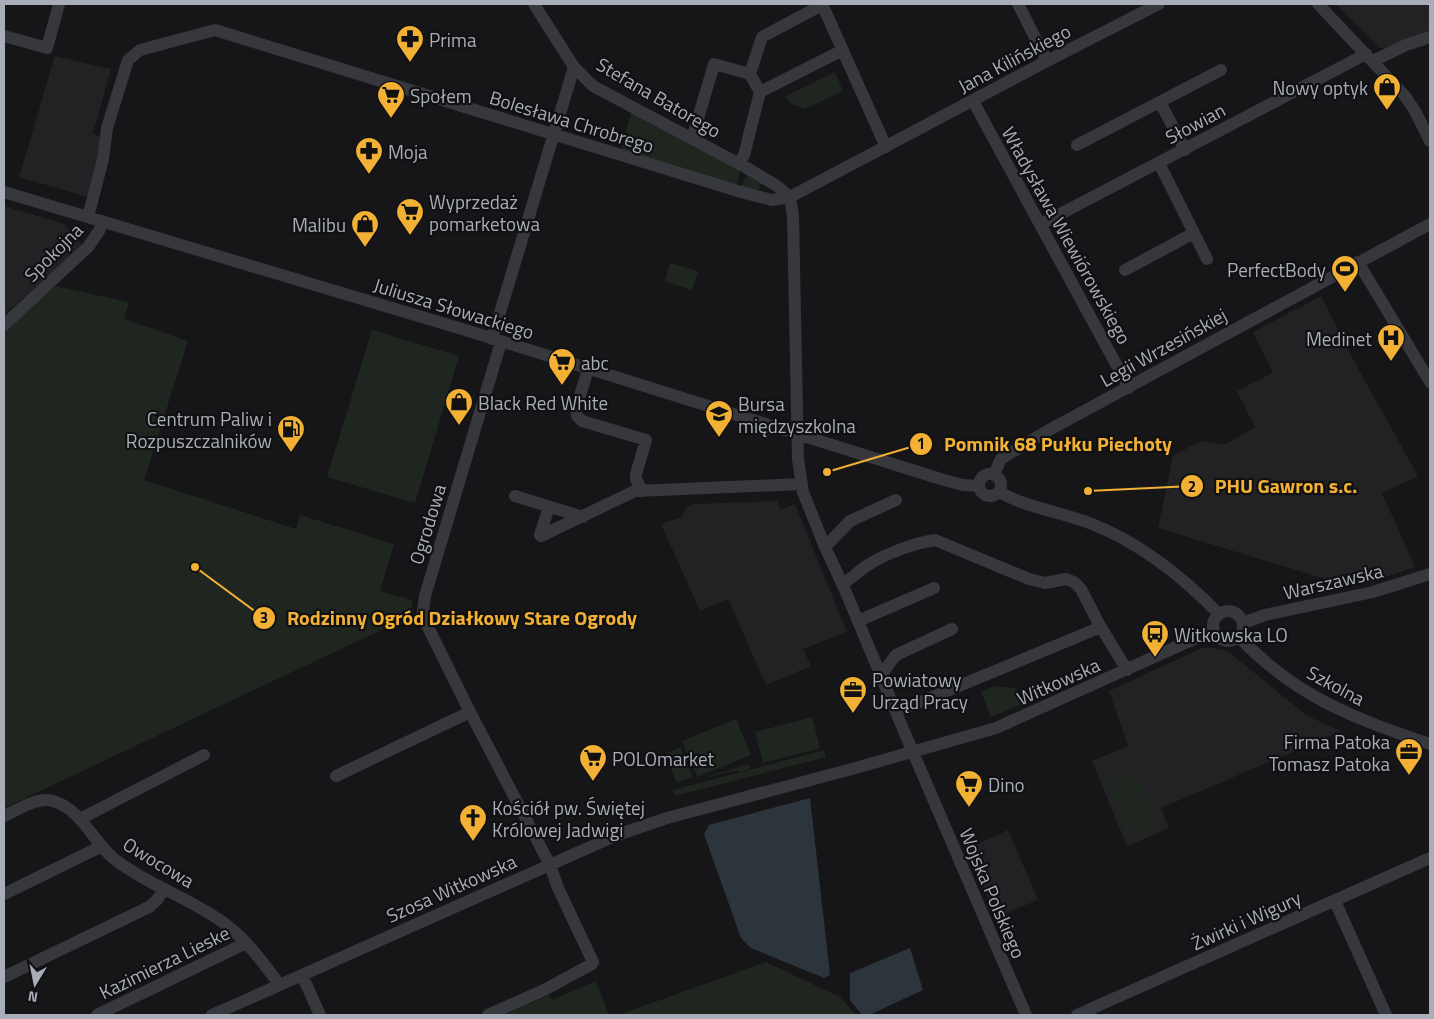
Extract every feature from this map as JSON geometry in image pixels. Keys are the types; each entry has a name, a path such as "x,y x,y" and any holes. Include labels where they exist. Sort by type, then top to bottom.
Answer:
{"street":[{"path":"4,36 46,48 59,4"},
{"name":"Stefana Batorego","path":"534,4 574,67 593,86 739,164 777,186 790,198"},
{"path":"1018,4 1047,61"},
{"name":"Jana Kilińskiego","path":"790,198 1047,61 1159,4"},
{"path":"1318,4 1405,96 1429,137"},
{"path":"750,74 762,38 822,5 886,147"},
{"name":"Bolesława Chrobrego","path":"88,217 103,159 107,128 128,60 140,50 215,30 741,192 772,200 790,198"},
{"name":"Słowian","path":"1041,224 1369,58 1430,37"},
{"path":"760,92 843,50"},
{"path":"692,139 714,64 750,74 760,92 744,156 739,164"},
{"name":"Ogrodowa","path":"488,1015 544,990 593,962 558,888 550,865 426,623 423,605 553,135 574,67"},
{"path":"1077,145 1221,70"},
{"name":"Władysława Wiewiórowskiego","path":"972,101 1041,224 1129,388"},
{"path":"1160,102 1185,150"},
{"path":"1159,163 1207,259"},
{"name":"Juliusza Słowackiego","path":"4,192 497,340 963,485 979,486"},
{"name":"Wojska Polskiego","path":"790,198 793,216 798,459 801,484 825,547 1026,1015"},
{"name":"Spokojna","path":"4,326 88,247 99,231 102,221"},
{"name":"Legii Wrzesińskiej","path":"994,474 1001,459 1007,455 1430,224"},
{"path":"1125,270 1194,234"},
{"path":"1358,262 1430,382"},
{"path":"588,369 576,409 577,416 582,420 646,440 636,474 642,491"},
{"path":"987,474 994,474 1001,482 999,492 993,496 987,496 981,492 979,486 981,478 987,474"},
{"path":"549,506 541,536 635,492 801,484"},
{"path":"999,492 1028,505 1066,515 1112,533 1152,557 1180,578 1219,614"},
{"path":"515,496 583,517"},
{"path":"825,547 850,521 896,500"},
{"path":"842,584 870,564 919,543 934,540 1029,579 1046,584 1066,579 1074,582 1082,589 1101,627 1127,670"},
{"name":"Warszawska","path":"1243,623 1265,615 1373,592 1430,574"},
{"path":"858,621 934,588"},
{"path":"1226,611 1233,612 1239,616 1243,623 1242,630 1232,640 1224,640 1218,637 1214,630 1214,620 1219,614 1226,611"},
{"path":"896,712 1101,627"},
{"path":"881,675 896,656 952,629"},
{"name":"Witkowska","path":"912,752 996,728 1214,630"},
{"name":"Szkolna","path":"1238,636 1269,665 1307,693 1351,716 1430,744"},
{"path":"336,776 470,712"},
{"name":"Szosa Witkowska","path":"212,1015 617,835 667,818 912,752"},
{"path":"80,819 204,754"},
{"name":"Owocowa","path":"4,816 37,801 45,800 58,803 80,819 113,857 164,889 210,914 236,932 257,954 280,985"},
{"path":"4,894 102,846"},
{"name":"Żwirki i Wigury","path":"1077,1015 1430,858"},
{"path":"4,977 149,907 157,900 164,889"},
{"path":"1335,901 1386,1015"},
{"name":"Kazimierza Lieske","path":"97,1015 246,943"},
{"path":"302,975 320,1015"}],"shaded area":[{"path":"1336,4 1430,4 1430,33 1380,48"},
{"path":"55,56 111,69 93,133 101,138 98,159 88,197 19,177"},
{"path":"835,72 843,91 805,109 790,103 786,96"},
{"path":"631,111 741,170 736,185 621,152"},
{"path":"747,173 761,183 760,188 755,192 741,187"},
{"path":"4,206 64,224 83,246 4,315"},
{"path":"670,263 698,271 692,290 665,281"},
{"path":"55,286 129,302 124,319 188,341 144,480 296,529 300,515 394,544 380,591 412,600 413,615 4,808 4,331"},
{"path":"1321,296 1354,361 1418,476 1382,493 1415,567 1368,583 1342,584 1158,528 1173,456 1200,441 1224,445 1255,427 1237,391 1273,373 1253,332"},
{"path":"372,330 459,356 415,503 327,477"},
{"path":"777,501 781,510 795,504 847,632 803,649 811,666 766,685 728,599 700,611 661,524 682,517 685,509 693,504"},
{"path":"1202,648 1228,651 1307,716 1342,731 1161,808 1169,828 1127,846 1092,761 1128,746 1109,691"},
{"path":"994,686 1016,688 1023,704 991,717 981,692"},
{"path":"812,717 820,748 763,763 755,732"},
{"path":"736,719 751,755 697,777 682,741"},
{"path":"680,747 693,777 677,783 665,754"},
{"path":"824,750 826,757 675,796 673,790"},
{"path":"749,764 750,769 708,777 708,776"},
{"path":"1136,771 1158,825 1128,837 1106,783"},
{"path":"810,798 830,975 824,978 751,948 741,938 704,834 709,825"},
{"path":"1008,830 1038,900 996,917 967,849"},
{"path":"910,948 923,990 869,1015 862,1015 850,1000 850,973"},
{"path":"766,962 840,997 856,1015 618,1015"},
{"path":"596,981 609,1015 504,1015 549,995 552,1000"}],"place":[{"name":"Prima","path":"410,63"},
{"name":"Nowy optyk","path":"1387,111"},
{"name":"Społem","path":"391,119"},
{"name":"Moja","path":"369,175"},
{"name":"Wyprzedaż pomarketowa","path":"410,236"},
{"name":"Malibu","path":"365,248"},
{"name":"PerfectBody","path":"1345,293"},
{"name":"Medinet","path":"1391,362"},
{"name":"abc","path":"562,386"},
{"name":"Black Red White","path":"459,426"},
{"name":"Bursa międzyszkolna","path":"719,438"},
{"name":"Centrum Paliw i Rozpuszczalników","path":"291,453"},
{"name":"Pomnik 68 Pułku Piechoty","path":"827,472"},
{"name":"PHU Gawron s.c.","path":"1088,491"},
{"name":"Rodzinny Ogród Działkowy Stare Ogrody","path":"195,567"},
{"name":"Witkowska LO","path":"1155,658"},
{"name":"Powiatowy Urząd Pracy","path":"853,714"},
{"name":"Firma Patoka Tomasz Patoka","path":"1409,776"},
{"name":"POLOmarket","path":"593,782"},
{"name":"Dino","path":"969,808"},
{"name":"Kościół pw. Świętej Królowej Jadwigi","path":"473,842"}]}
